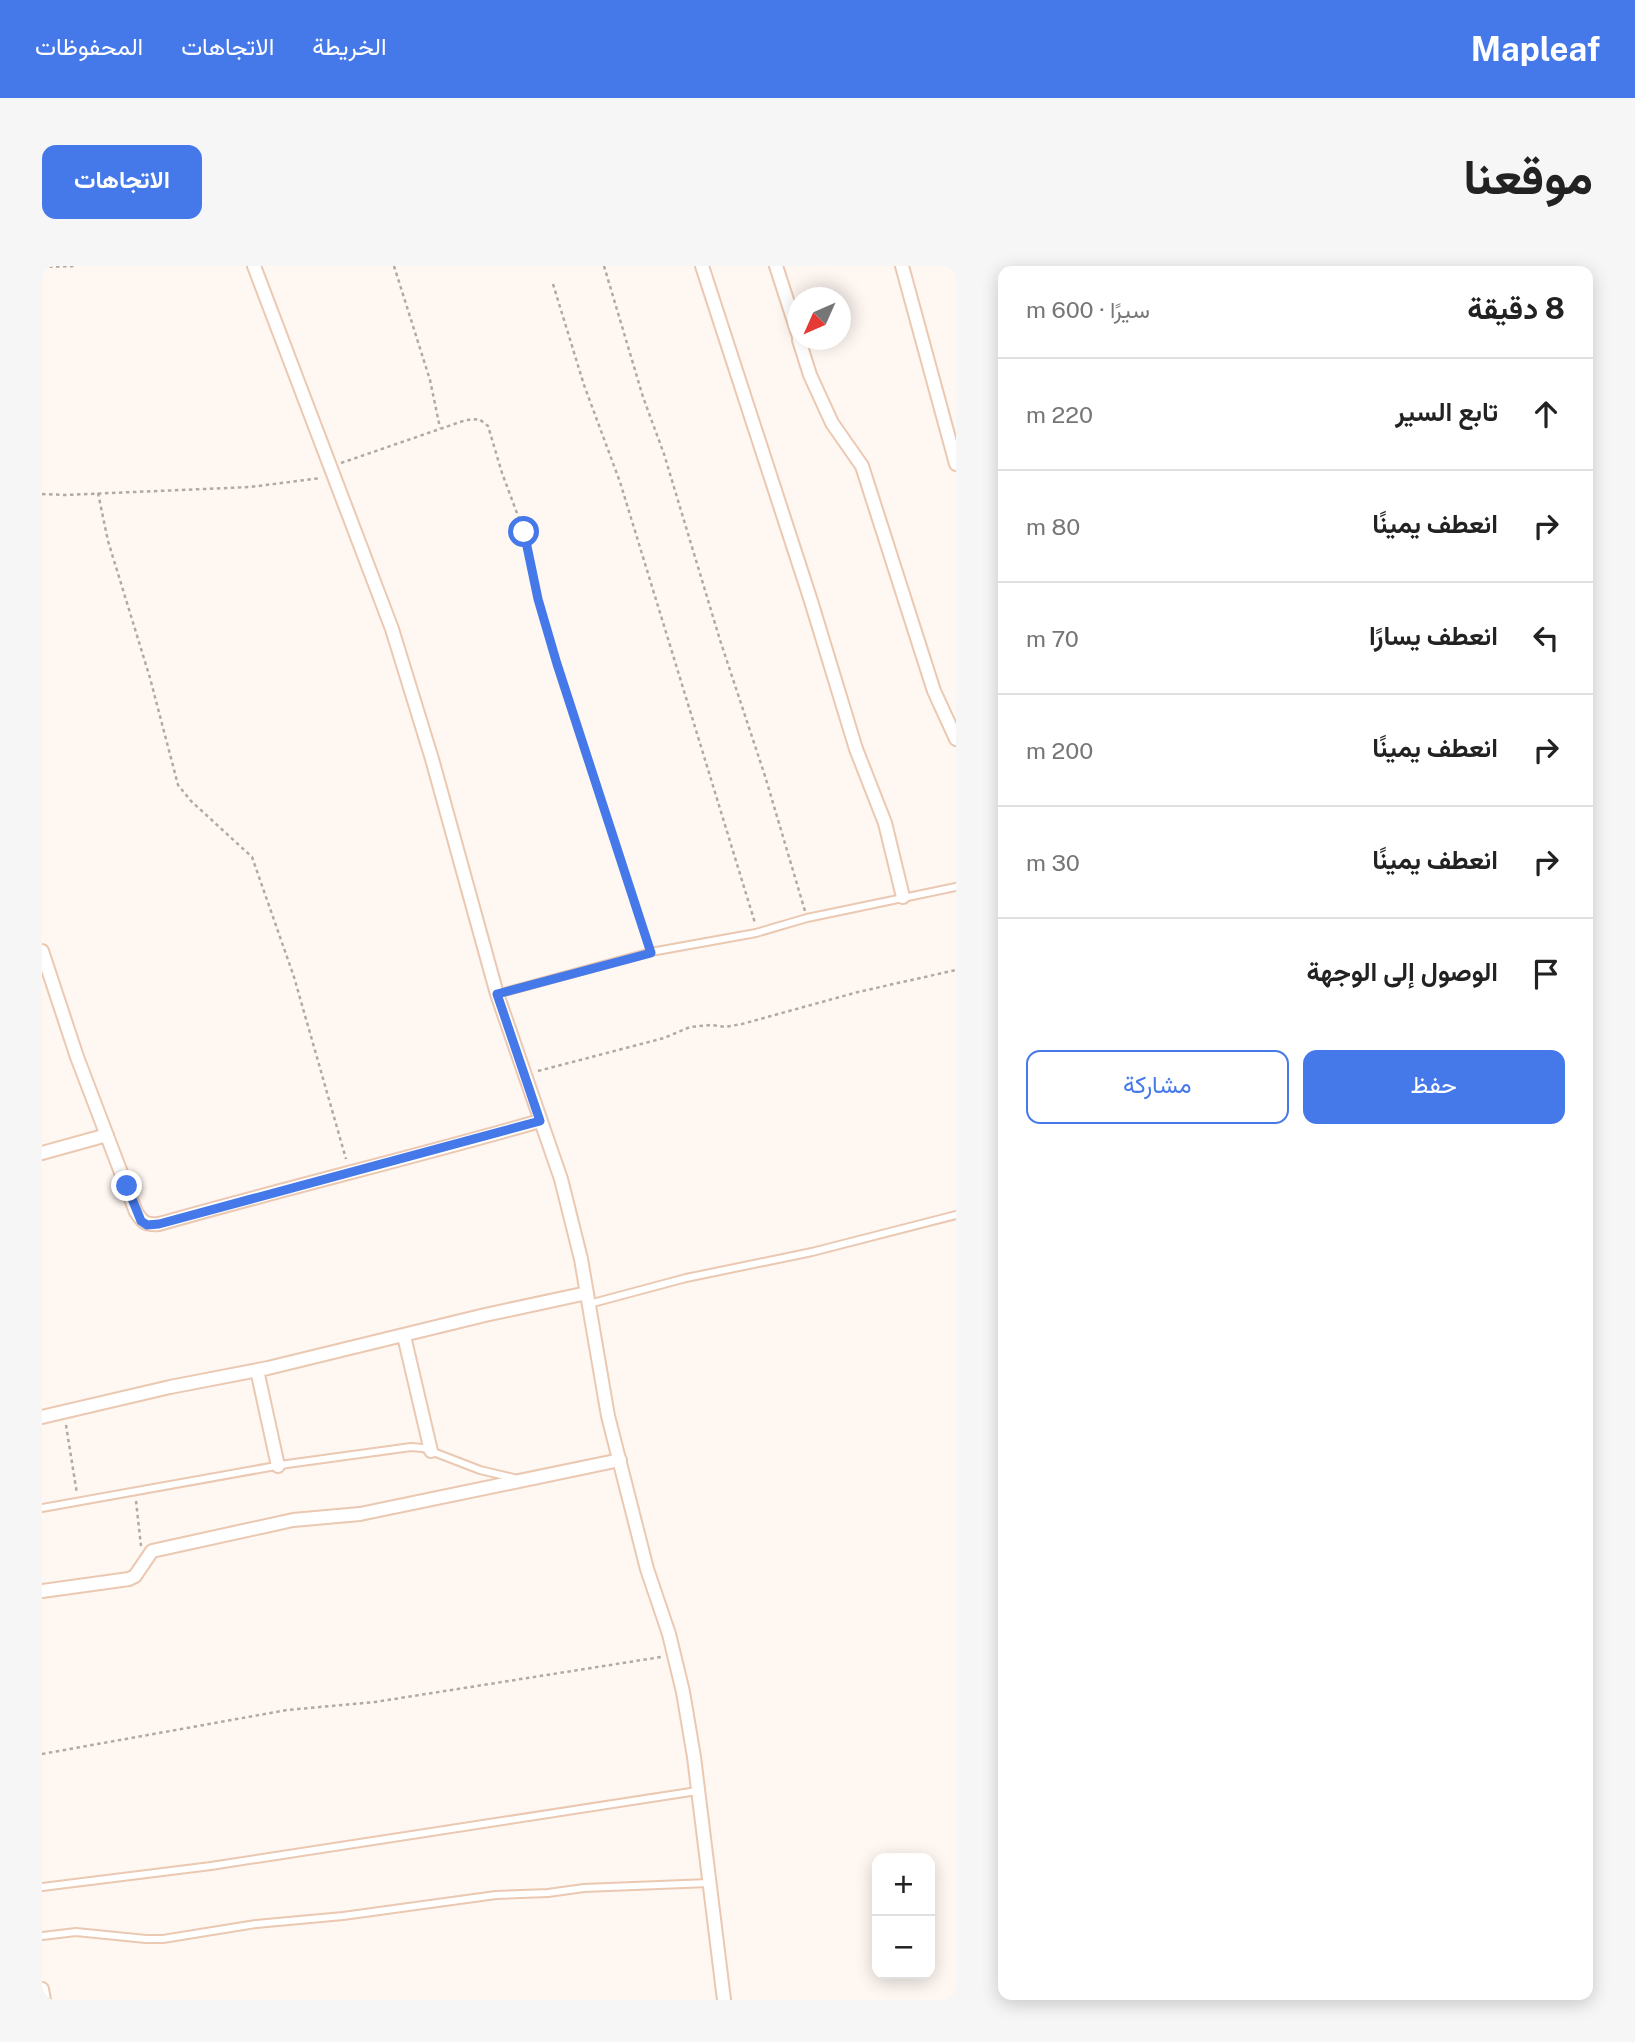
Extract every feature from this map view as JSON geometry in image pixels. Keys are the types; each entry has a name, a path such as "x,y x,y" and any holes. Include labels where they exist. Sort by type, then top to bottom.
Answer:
{"street":[{"path":"254,266 392,629 432,760 497,994 564,1190 581,1259 608,1416 647,1569 675,1655 689,1727 724,2000"},
{"path":"702,266 856,749 881,811 903,897"},
{"path":"776,266 788,304"},
{"path":"902,266 956,464"},
{"path":"803,350 810,375 832,423 862,466 934,691 956,739"},
{"path":"42,951 77,1057 136,1212 147,1225 159,1224 540,1121"},
{"path":"42,1153 107,1135"},
{"path":"42,1417 257,1370 485,1315 588,1299"},
{"path":"404,1336 431,1451"},
{"path":"257,1370 278,1466"},
{"path":"42,1591 129,1579 135,1576 152,1551 293,1520 360,1514 620,1460"},
{"path":"42,1989 44,2000"}],"lane":[{"path":"497,994 651,953 756,933 807,918 956,887"},
{"path":"588,1299 812,1252 956,1215"},
{"path":"42,1508 278,1466 411,1447 431,1451 480,1470 522,1480"},
{"path":"42,1887 211,1866 697,1791"},
{"path":"42,1936 87,1932 163,1939 256,1924 343,1916 496,1895 709,1883"}],"path":[{"path":"42,267 75,266"},
{"path":"394,266 430,380 441,428"},
{"path":"604,266 643,397 668,467 720,640 765,776 807,918"},
{"path":"554,284 584,385 620,482 756,933"},
{"path":"42,494 250,487 333,471 441,428 472,418 480,419 488,426 524,532 538,599 557,664 651,953"},
{"path":"98,493 108,541 150,678 178,785 191,802 252,857 294,977 350,1172"},
{"path":"524,1074 664,1038 690,1027 742,1024 858,992 956,970"},
{"path":"64,1412 78,1501"},
{"path":"135,1490 143,1563"},
{"path":"42,1754 287,1710 375,1702 675,1655"}],"route":[{"path":"127,1186 141,1221 147,1225 159,1224 540,1121 497,994 651,953 557,664 538,599 524,532"}]}
